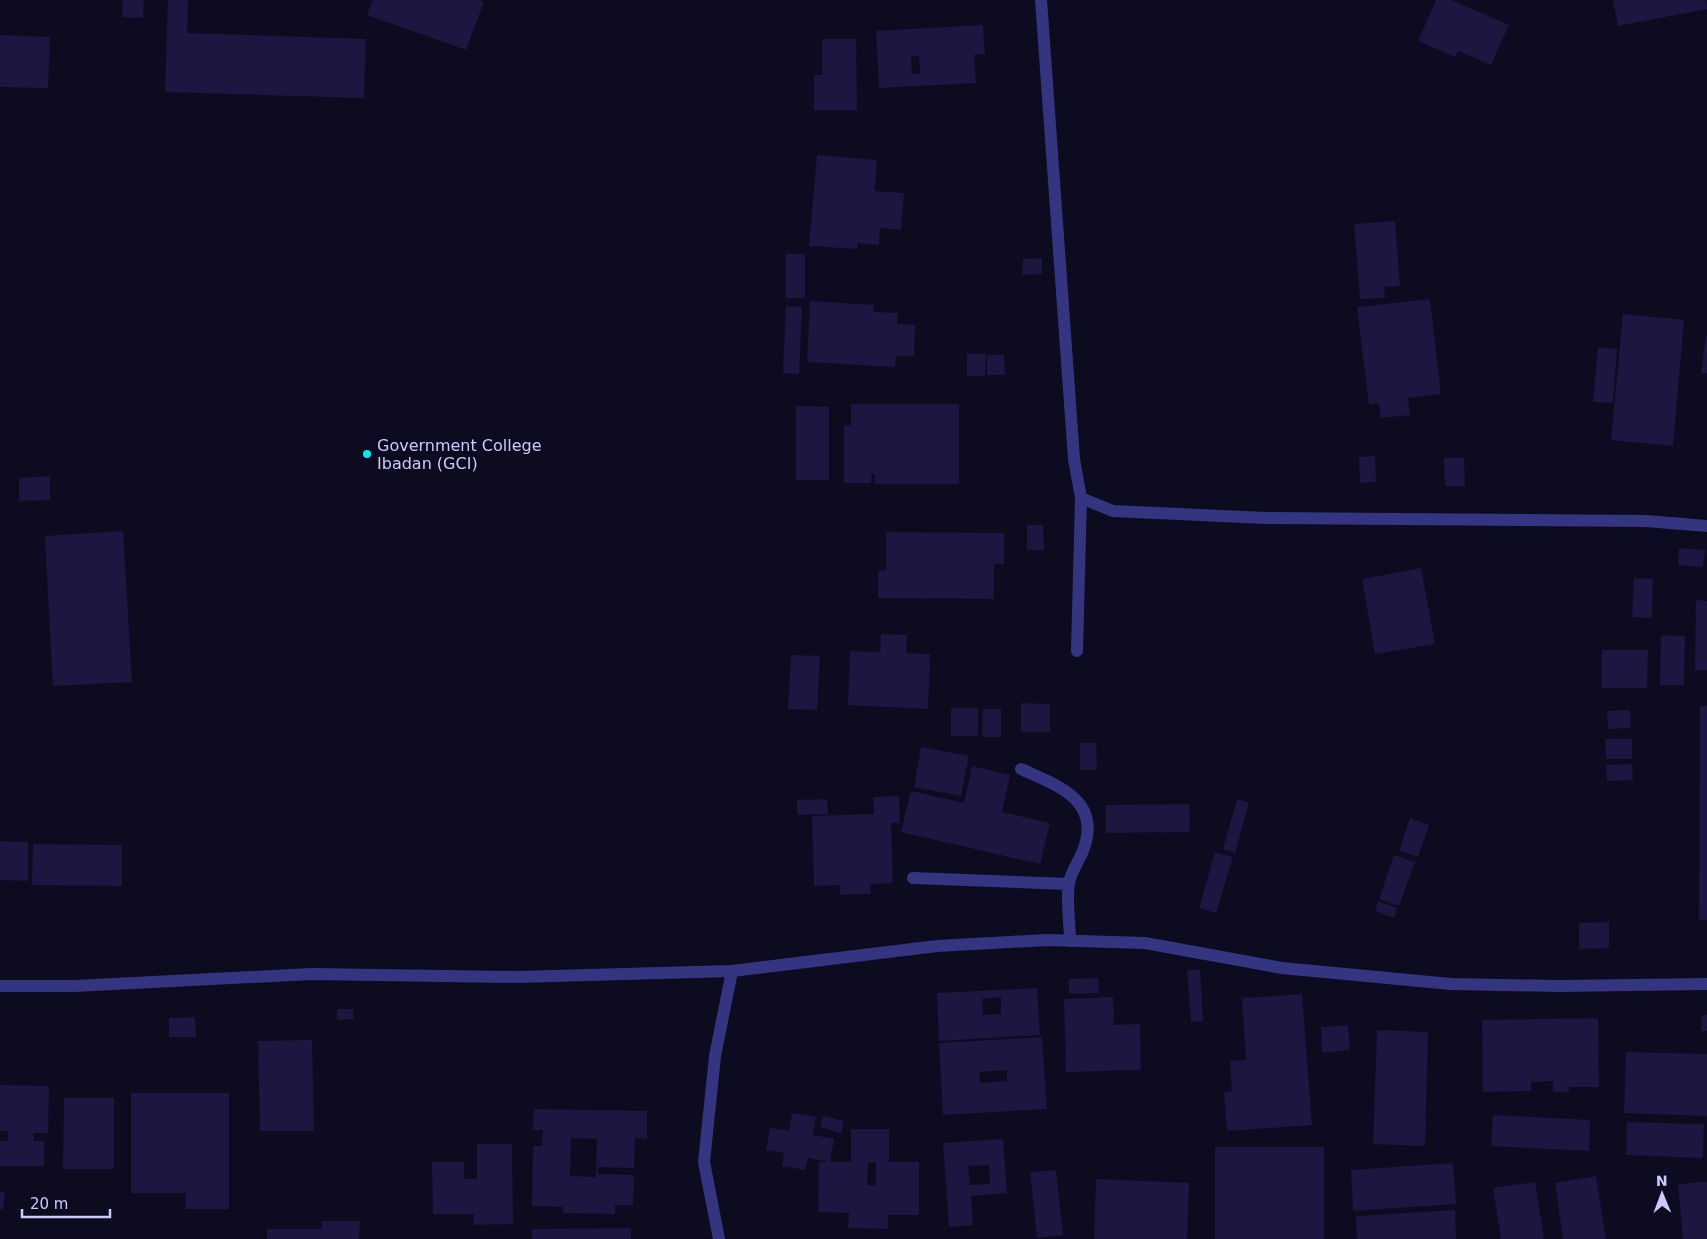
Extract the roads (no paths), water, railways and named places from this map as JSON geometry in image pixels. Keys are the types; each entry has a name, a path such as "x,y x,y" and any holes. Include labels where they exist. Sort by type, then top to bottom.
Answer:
{"street":[{"path":"1041,0 1074,459 1082,498 1077,651"},
{"path":"1082,498 1113,511 1266,518 1646,521 1707,526"},
{"path":"1021,769 1061,787 1078,799 1086,817 1088,830 1085,848 1069,884 1070,941"},
{"path":"913,878 1069,884"},
{"path":"0,986 74,986 311,974 518,977 732,971 937,946 1070,941 1145,943 1282,968 1451,984 1568,986 1707,984"},
{"path":"719,1239 704,1162 715,1056 732,971"}],"place":[{"name":"Government College Ibadan (GCI)","path":"367,454"}]}
